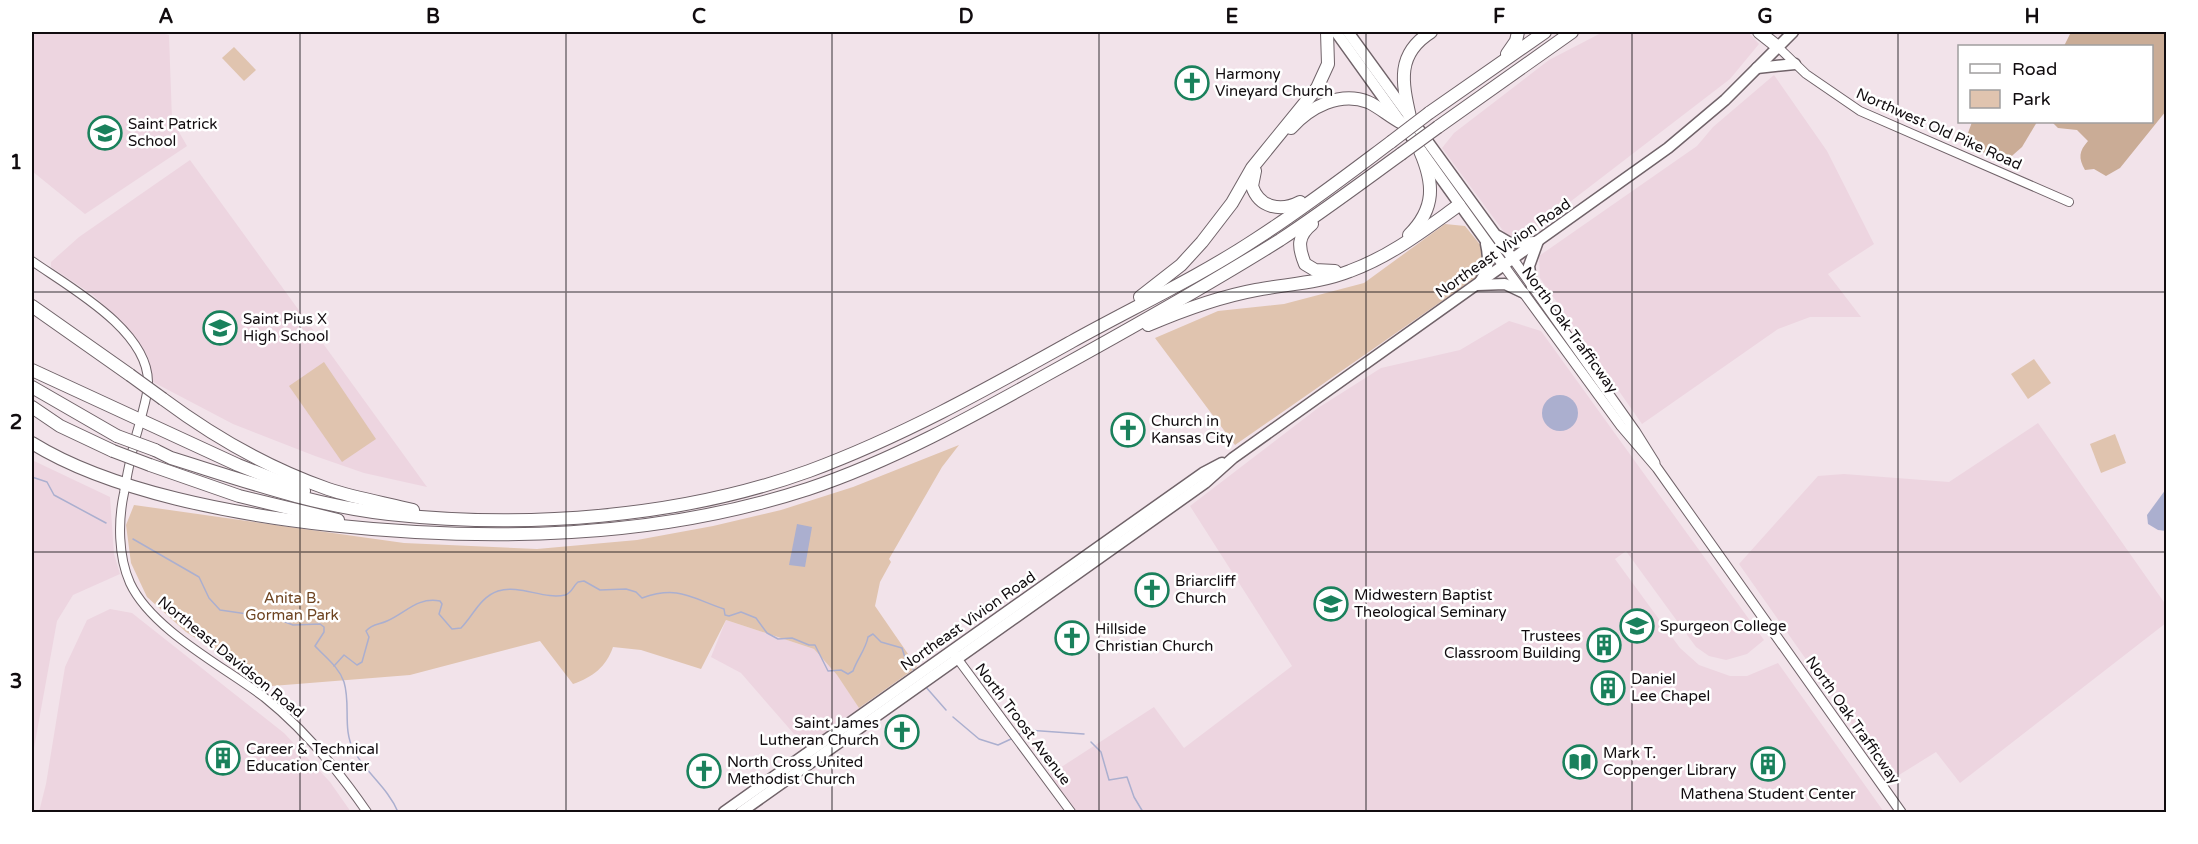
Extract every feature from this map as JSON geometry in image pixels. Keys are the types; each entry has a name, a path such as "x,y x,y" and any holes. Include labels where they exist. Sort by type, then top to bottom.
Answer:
{"highway":[{"path":"1114,318 1181,265 1216,225 1252,168 1322,81 1329,56 1327,32"},
{"path":"1340,180 1285,208 1272,207 1262,202 1252,186 1254,171 1272,149 1295,124 1325,103 1342,99 1362,100 1405,120 1402,84 1404,69 1418,40 1431,32"},
{"path":"1495,67 1514,47 1518,32"},
{"path":"32,387 117,436 171,458 287,494 389,514 515,521 580,517 639,511 748,490 838,460 924,421 1255,240 1545,32"},
{"path":"32,443 50,455 126,484 230,512 374,530 471,535 572,533 653,524 719,512 807,489 887,458 1008,396 1108,341 1281,239 1567,35 1579,32"},
{"path":"1760,32 1778,47"},
{"path":"1336,200 1300,239 1300,252 1305,264 1315,270 1339,271 1389,248 1416,228 1426,213 1430,197 1429,174 1420,151"},
{"path":"1108,341 1211,301 1349,272 1400,248 1459,205"},
{"path":"32,306 227,443 300,479 330,490 440,517"},
{"path":"32,370 140,421 332,504"},
{"path":"32,407 60,426"},
{"path":"32,414 113,451 239,496 374,530"}],"main road":[{"name":"North Oak Trafficway","path":"1336,32 1405,120 1508,262 1621,426 1657,468 1901,813"},
{"name":"North Oak Trafficway","path":"1348,32 1405,120 1420,151 1433,170 1459,205 1489,237"},
{"name":"Northeast Vivion Road","path":"741,813 1203,473 1233,458 1668,148 1725,100 1793,32"},
{"path":"1756,68 1795,64"},
{"path":"1433,170 1446,178 1508,262"},
{"path":"1489,237 1510,243 1538,241 1529,266 1528,290 1505,284 1477,285 1486,274 1489,237"},
{"name":"Northeast Vivion Road","path":"724,813 955,655"}],"street":[{"name":"Northwest Old Pike Road","path":"1778,47 1830,93 1860,111 2068,202"},
{"name":"Northeast Davidson Road","path":"32,261 92,302 120,327 144,362 148,382 120,517 122,550 130,582 139,597 168,628 265,698 305,736 345,781 367,813"},
{"name":"North Troost Avenue","path":"955,655 1071,813"}],"shaded area":[{"name":"Saint Patrick School","path":"32,32 157,32 169,35 172,120 187,146 85,214 32,171"},
{"path":"1603,32 1748,32 1759,44 1730,79 1523,238 1507,236 1442,148 1454,133 1549,60"},
{"path":"2071,32 2166,32 2166,111 2120,168 2106,176 2094,169 2085,170 2080,155 2088,141 2077,130 2058,128 2053,123 2153,123 2153,45 2064,45"},
{"path":"1774,75 1827,151 1874,244 1828,274 1861,317 1810,317 1778,329 1642,424 1540,278 1539,256 1697,146 1713,127"},
{"path":"1972,123 2036,123 2022,147 2005,162 1969,146 1968,133"},
{"name":"Saint Pius X High School","path":"190,160 427,487 364,473 315,456 233,424 153,382 148,357 135,336 93,295 51,267 51,262 79,237"},
{"name":"Midwestern Baptist Theological Seminary","path":"1509,321 1541,331 1764,640 1747,654 1726,660 1709,656 1696,647 1626,551 1615,559 1680,648 1699,665 1730,676 1747,676 1778,663 1884,812 1077,812 1049,775 1154,707 1184,748 1292,666 1190,506 1318,408 1381,368 1460,350"},
{"path":"2038,423 2166,605 2166,623 1960,783 1936,752 1891,780 1739,564 1818,476 1844,474 1949,482"},
{"path":"32,460 110,497 114,554 120,574 73,595 57,621 32,759"},
{"path":"110,609 132,613 284,733 330,782 351,812 39,812 46,784 65,667 87,620"},
{"path":"726,620 814,649 837,675 862,712 808,750 741,673 711,657"}],"green space":[{"path":"234,47 256,70 244,81 222,58"},
{"path":"1445,224 1465,226 1486,252 1485,271 1235,445 1155,338 1218,311 1284,304 1364,283"},
{"path":"2034,359 2051,383 2028,399 2011,374"},
{"path":"324,362 376,439 342,462 289,386"},
{"path":"2115,434 2126,463 2101,473 2090,444"},
{"name":"Anita B. Gorman Park","path":"959,445 942,467 889,559 891,562 880,582 875,606 917,667 859,708 837,675 814,649 726,620 701,669 641,650 613,647 603,666 587,678 573,684 540,641 410,675 272,686 186,632 147,597 131,563 126,525 134,505 404,543 537,549 637,540 781,510 853,487"}],"water":[{"path":"1560,395 1573,400 1578,413 1573,426 1560,431 1547,426 1542,413 1547,400"},
{"path":"2166,489 2166,531 2158,530 2148,524 2147,515"},
{"path":"797,524 812,527 805,567 789,565"}],"waterway":[{"path":"32,477 47,482 54,495 106,523"},
{"path":"133,539 199,577 209,598 220,610 275,618 293,625 320,624 324,627 324,632 315,646 335,667 344,682 350,743 359,759 394,803 398,812"},
{"path":"334,666 344,655 357,665 362,662 369,637 366,631 418,603 440,601 442,604 439,614 452,629 461,628 482,602 498,591 515,589 557,596 567,594 578,582 584,581 600,590 626,589 636,592 642,598 655,594 684,594 724,609 725,615 741,612 756,618 767,633 778,639 792,638 815,645 828,671 841,670 848,674 853,671 868,637 873,634 881,642 902,648 906,661 915,671"},
{"path":"925,686 946,710"},
{"path":"953,717 979,739 998,745 1011,739"},
{"path":"1018,735 1027,730 1084,734"},
{"path":"1091,742 1101,752 1109,780 1127,777 1134,797 1143,812"}],"place":[{"name":"Harmony Vineyard Church","path":"1192,83"},
{"name":"Saint Patrick School","path":"105,133"},
{"name":"Saint Pius X High School","path":"220,328"},
{"name":"Church in Kansas City","path":"1128,430"},
{"name":"Briarcliff Church","path":"1152,590"},
{"name":"Midwestern Baptist Theological Seminary","path":"1331,604"},
{"name":"Spurgeon College","path":"1637,626"},
{"name":"Hillside Christian Church","path":"1072,638"},
{"name":"Trustees Classroom Building","path":"1604,645"},
{"name":"Daniel Lee Chapel","path":"1608,688"},
{"name":"Saint James Lutheran Church","path":"902,732"},
{"name":"Career & Technical Education Center","path":"223,758"},
{"name":"Mark T. Coppenger Library","path":"1580,762"},
{"name":"Mathena Student Center","path":"1768,764"},
{"name":"North Cross United Methodist Church","path":"704,771"}]}
